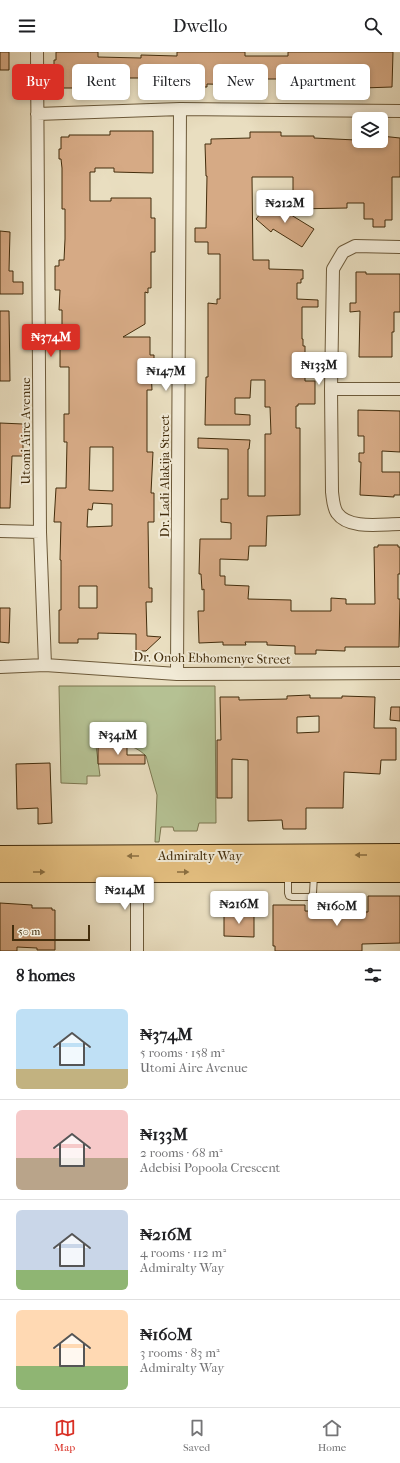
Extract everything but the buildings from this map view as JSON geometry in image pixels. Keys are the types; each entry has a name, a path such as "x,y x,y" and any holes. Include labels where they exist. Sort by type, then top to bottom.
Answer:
{"main road":[{"name":"Admiralty Way","path":"0,856 400,854"},
{"name":"Admiralty Way","path":"0,872 400,872"}],"street":[{"name":"Utomi Aire Avenue","path":"37,52 40,532 45,665"},
{"path":"38,114 180,109 400,111"},
{"name":"Dr. Ladi Alakija Street","path":"177,674 180,109"},
{"path":"400,247 355,246 343,252 333,269 331,389 332,492 337,514 346,522 358,524 400,524"},
{"path":"331,389 400,389"},
{"path":"0,531 40,532"},
{"name":"Dr. Onoh Ebhomenye Street","path":"0,667 45,665 177,674 400,673"},
{"path":"137,872 137,951"}],"green space":[{"path":"59,686 215,686 216,823 199,823 197,831 174,831 173,827 161,827 159,842 155,842 157,795 146,756 135,748 123,744 110,743 96,746 100,776 87,776 87,784 61,783"}]}
